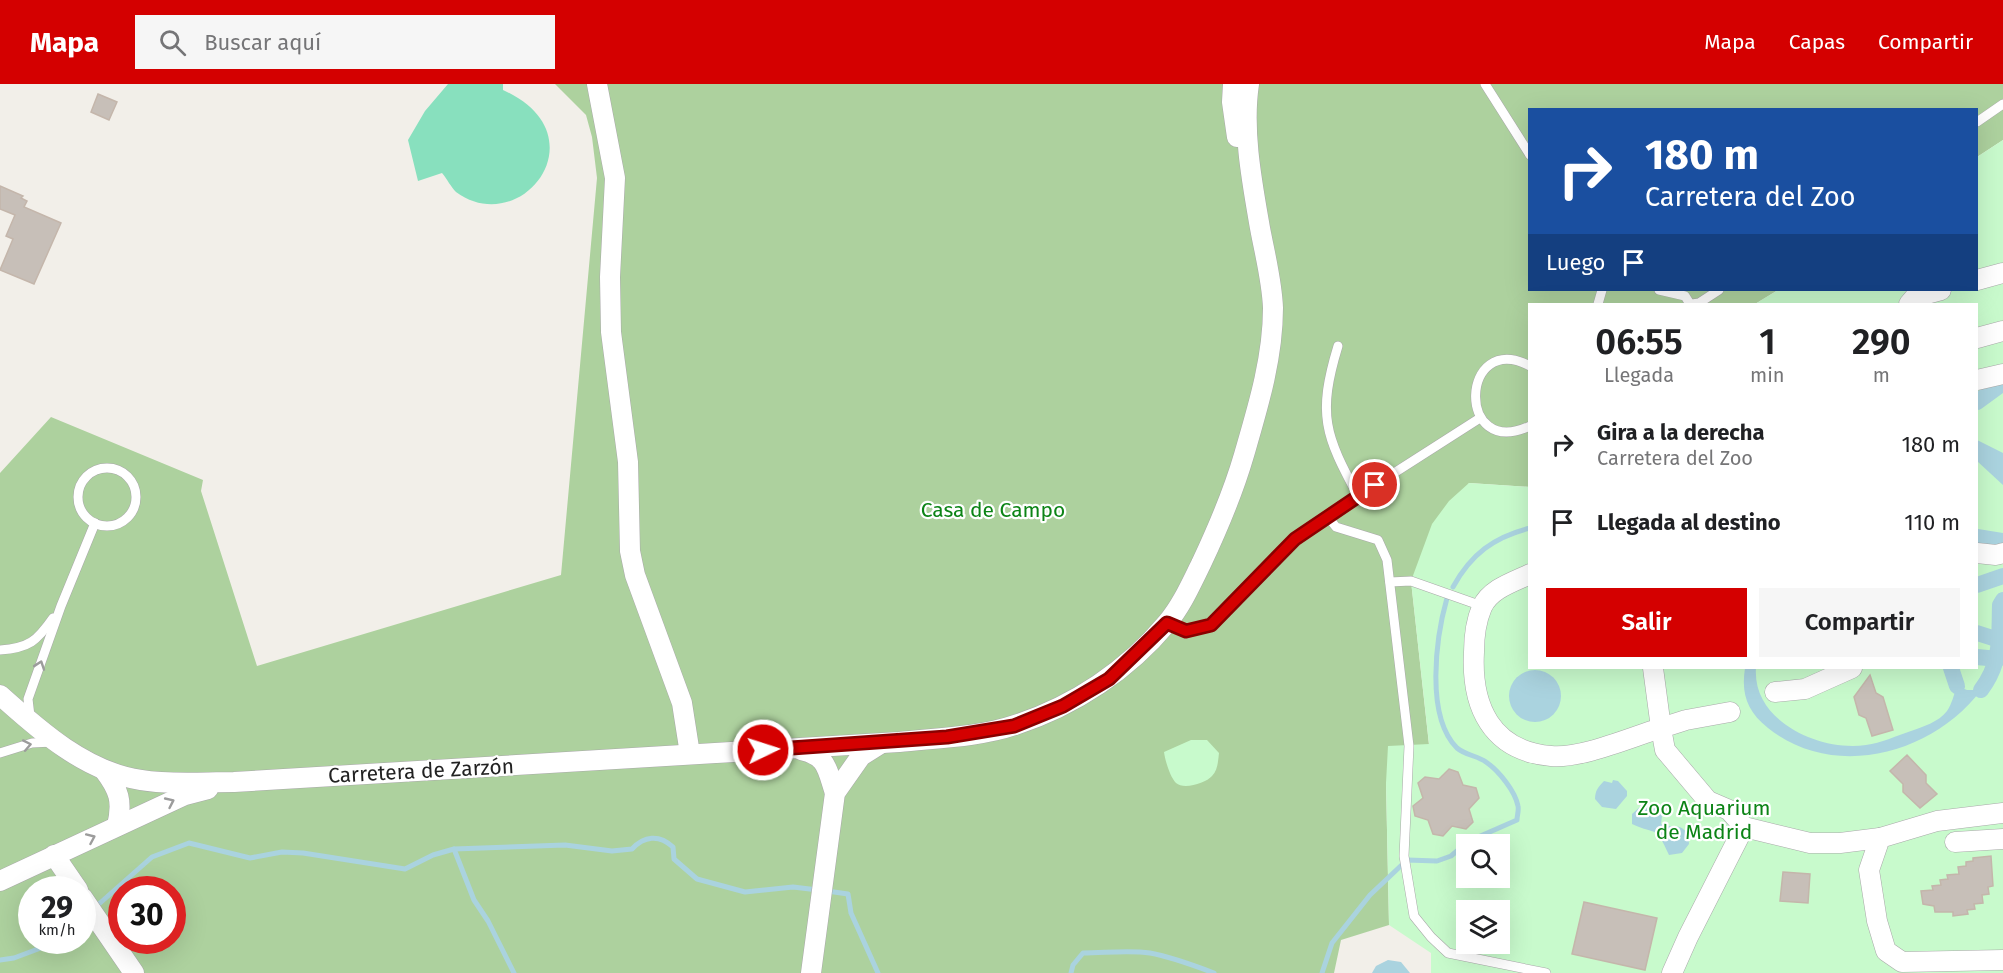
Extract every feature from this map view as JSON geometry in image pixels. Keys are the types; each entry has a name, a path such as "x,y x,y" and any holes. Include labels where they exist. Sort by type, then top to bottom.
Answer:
{"street":[{"path":"597,84 615,178 610,276 611,332 628,462 630,551 635,575 682,703 690,754"},
{"name":"Carretera de Zarzón","path":"0,694 55,741 104,770 124,777 154,782 234,782 883,743 947,737 1014,726 1063,706 1109,679 1167,623 1185,598 1234,492 1261,396 1271,342 1273,308 1269,267 1238,144 1232,102 1233,84"},
{"name":"Carretera de Zarzón","path":"1249,84 1246,130 1260,227"},
{"path":"1978,279 2003,273"},
{"path":"1910,303 1915,297 1937,291"},
{"path":"1978,338 2003,331"},
{"path":"1978,380 2003,374"},
{"path":"1978,553 2003,554"},
{"path":"1528,575 1500,587 1482,606 1474,636 1475,694 1481,711 1498,735 1521,750 1552,757 1586,752 1686,720 1730,712"},
{"path":"1653,669 1665,750 1708,801 1729,810 1744,827 1810,843 1840,843 1880,838 1937,821 2001,815"},
{"path":"1775,692 1805,690 1850,669"},
{"name":"Carretera de Zarzón","path":"795,748 820,756 837,788 861,756 883,743"},
{"path":"811,973 825,861 843,756 835,747"},
{"path":"104,770 120,798 122,808 117,826"},
{"path":"0,880 185,795 234,782"},
{"path":"1672,973 1744,827"},
{"path":"1880,838 1869,870 1877,921 1886,951 1902,962 2003,960"},
{"path":"1955,842 2003,839"},
{"path":"1840,843 1869,870"},
{"path":"54,855 68,876"},
{"path":"96,918 134,973"}],"lane":[{"path":"1485,84 1528,152"},
{"path":"1978,121 2003,104"},
{"path":"1663,291 1685,296 1690,303"},
{"path":"1700,303 1718,291"},
{"path":"1338,346 1328,382 1327,423 1333,450 1358,496"},
{"path":"1528,365 1510,360 1500,362 1482,374 1476,384 1474,394 1480,418 1497,430 1520,431 1528,427"},
{"path":"1167,623 1186,631 1211,625 1295,539 1480,418"},
{"path":"102,469 118,471 125,475 134,488 136,495 132,511 128,518 112,526 95,524 82,512 78,504 79,489 87,476 94,471 102,469"},
{"path":"1328,517 1336,527 1378,540 1385,554 1409,746 1404,856 1414,915 1431,937 1448,953 1546,973"},
{"path":"31,722 28,699 61,606 95,524"},
{"path":"1390,582 1411,581 1482,606"},
{"path":"0,650 25,647 39,638 61,606"},
{"path":"0,753 32,743 55,741"}],"green space":[{"path":"448,84 503,84 503,90 532,109 547,132 549,155 541,176 526,193 505,203 481,203 456,192 442,173 418,181 408,140 425,111"},
{"name":"Casa de Campo","path":"555,84 2003,84 2003,140 1978,156 1978,108 1528,108 1528,291 1776,291 1757,303 1528,303 1528,487 1469,483 1411,581 1429,745 1409,746 1386,783 1389,925 1341,940 1334,973 0,973 0,473 51,417 203,480 201,491 257,666 561,575 597,178 592,137 586,115"},
{"name":"Zoo Aquarium de Madrid","path":"2003,140 2003,973 1431,973 1431,953 1389,925 1386,783 1388,746 1429,744 1411,581 1432,524 1449,501 1469,483 1528,487 1528,669 1978,669 1978,303 1757,303 1776,291 1978,291 1978,156"},
{"path":"1191,740 1207,740 1219,753 1214,774 1209,779 1195,785 1184,786 1176,783 1172,777 1164,752"}],"water":[{"path":"1978,440 2003,453 2003,485 1978,462"},
{"path":"1745,669 1756,669 1758,687 1765,703 1777,718 1792,729 1810,738 1848,746 1877,743 1935,721 1949,708 1957,686 1967,690 1981,690 1961,712 1937,730 1910,744 1881,753 1852,756 1822,753 1794,744 1768,728 1750,708 1745,694"},
{"path":"1530,670 1540,670 1549,674 1557,682 1561,696 1557,710 1549,718 1540,722 1530,722 1521,718 1513,710 1509,701 1509,691 1513,682 1521,674"},
{"path":"1613,780 1618,781 1627,791 1627,796 1616,809 1602,807 1595,799 1596,791 1604,781 1612,783"},
{"path":"1642,805 1656,807 1662,816 1661,824 1665,827 1675,826 1685,831 1689,844 1682,853 1669,855 1655,832 1632,824 1632,814"},
{"path":"1388,960 1401,962 1410,973 1372,973 1376,966"}],"building":[{"path":"98,94 117,102 109,120 91,112"},
{"path":"0,186 23,196 21,198 27,201 24,207 61,223 34,284 0,270 13,239 6,236 15,215 0,209"},
{"path":"1870,675 1876,693 1883,697 1893,730 1872,736 1866,718 1859,715 1854,697"},
{"path":"1907,755 1926,775 1926,783 1937,794 1920,808 1903,792 1903,784 1890,771"},
{"path":"1449,769 1458,772 1463,785 1476,788 1479,798 1469,809 1473,822 1466,829 1452,826 1443,836 1433,834 1428,820 1415,816 1413,806 1423,798 1418,783 1425,777 1439,779"},
{"path":"1991,856 1993,886 1988,887 1989,894 1982,895 1983,903 1974,904 1975,909 1967,910 1968,914 1953,916 1953,912 1935,912 1934,906 1923,904 1921,891 1933,890 1932,886 1941,885 1940,880 1948,879 1947,875 1959,874 1958,867 1966,866 1966,862 1973,861 1973,858"},
{"path":"1783,872 1810,874 1808,903 1780,901"},
{"path":"1584,902 1657,918 1645,970 1572,954"}],"waterway":[{"path":"1978,401 2003,383"},
{"path":"1453,587 1468,565 1485,548 1505,536 1528,529"},
{"path":"1978,537 2003,541"},
{"path":"1978,585 2003,576"},
{"path":"1322,973 1332,943 1370,895 1407,860 1437,861 1451,856 1469,841 1517,820 1516,800 1506,782 1486,762 1457,748 1447,734 1440,717 1437,697 1437,654 1447,598"},
{"path":"1981,690 1996,660 2000,605 2003,600"},
{"path":"1978,633 1999,640"},
{"path":"1978,657 1998,659"},
{"path":"1951,669 1957,686"},
{"path":"96,907 152,857 189,843 250,858 282,852 303,853 405,869 433,855 454,849 565,845 612,851 632,849 642,841 657,838 673,847 674,859 697,879 745,892 793,887 818,890"},
{"path":"454,849 474,900 488,921 514,973"},
{"path":"827,891 848,894 851,913 878,973"},
{"path":"1071,973 1073,965 1083,953 1125,952 1158,955 1214,973"},
{"path":"0,960 25,954"}],"route":[{"path":"763,750 835,747 955,736 1014,726 1063,706 1109,679 1167,623 1186,631 1211,625 1305,530 1375,485"}]}
